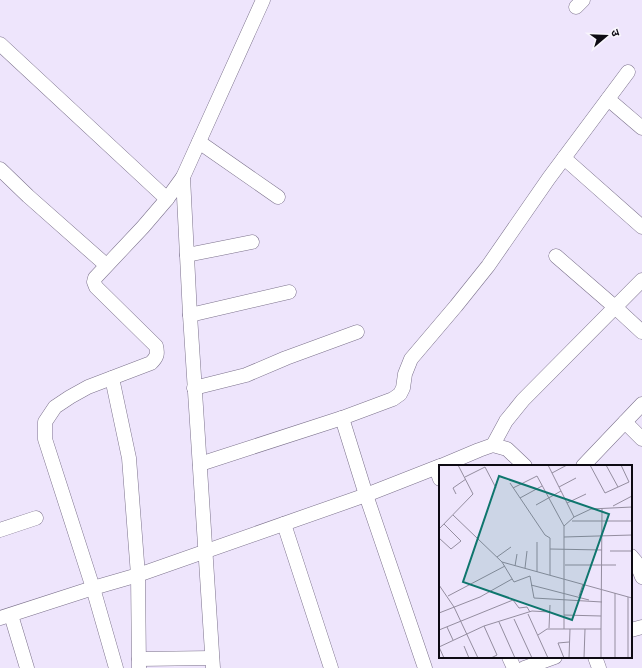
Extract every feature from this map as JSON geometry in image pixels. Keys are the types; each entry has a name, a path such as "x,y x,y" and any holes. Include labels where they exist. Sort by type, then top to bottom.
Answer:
{"street":[{"path":"116,668 93,588 46,438 45,422 55,407 70,396 88,387 151,363 156,359 158,353 156,346 96,288 94,282 95,278 167,199 183,177 263,0"},
{"path":"0,44 167,199"},
{"path":"200,464 342,418 393,399 400,394 403,388 405,374 411,359 488,266 564,158 628,72"},
{"path":"608,99 642,128"},
{"path":"199,142 278,196"},
{"path":"564,158 642,227"},
{"path":"0,168 28,196 106,265"},
{"path":"112,378 129,458 138,575 139,663 212,663 194,388 183,177"},
{"path":"187,255 252,242"},
{"path":"556,256 642,332"},
{"path":"493,445 506,421 523,400 616,308 642,280"},
{"path":"190,315 289,292"},
{"path":"194,388 246,375 286,358 357,332"},
{"path":"583,465 642,404"},
{"path":"342,418 366,495 425,668"},
{"path":"625,422 642,439"},
{"path":"449,465 479,450 493,445 507,449 524,465"},
{"path":"27,668 5,617 138,575 439,470"},
{"path":"0,529 36,518"},
{"path":"284,524 331,668"},
{"path":"632,557 636,562 642,577"},
{"path":"632,630 642,626"},
{"path":"509,658 514,668"},
{"path":"524,668 552,658"},
{"path":"595,658 599,668"}]}
